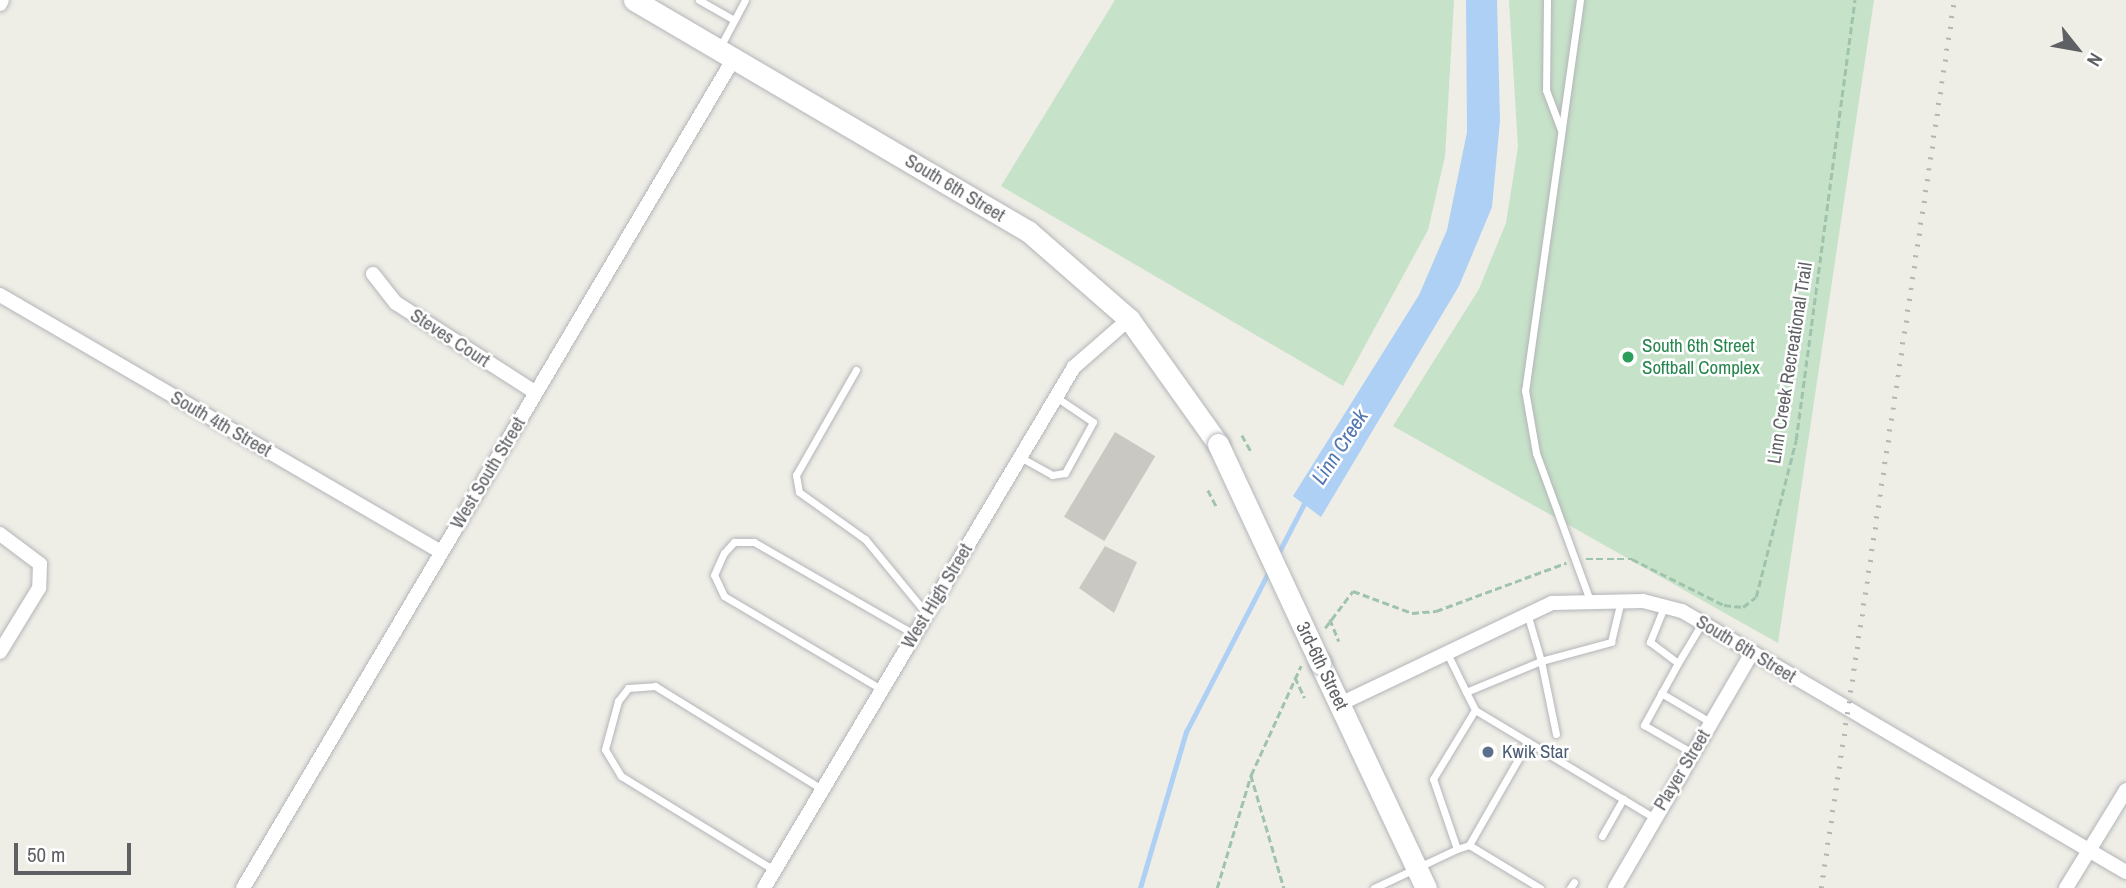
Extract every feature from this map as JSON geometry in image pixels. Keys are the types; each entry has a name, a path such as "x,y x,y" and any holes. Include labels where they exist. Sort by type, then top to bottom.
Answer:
{"main road":[{"name":"South 6th Street","path":"634,0 1027,231 1129,319 1218,444"},
{"name":"3rd-6th Street","path":"1218,444 1311,663 1340,704 1426,888"}],"street":[{"name":"West South Street","path":"243,888 536,393 726,54"},
{"name":"Steves Court","path":"373,274 396,303 536,393"},
{"name":"South 4th Street","path":"0,295 442,552"},
{"name":"West High Street","path":"764,888 1074,367 1129,319"},
{"path":"0,534 26,549 40,564 38,588 0,652"},
{"name":"South 6th Street","path":"1340,704 1527,612 1589,598 1621,599 1664,606 1702,623 2126,872"},
{"name":"Player Street","path":"1615,888 1653,817 1752,653"},
{"path":"2066,888 2126,790"}],"lane":[{"path":"699,0 734,20"},
{"path":"726,54 734,20 745,0"},
{"path":"1547,0 1546,90 1561,131"},
{"path":"1580,0 1524,390 1536,453 1580,560 1589,598"},
{"path":"856,370 796,475 799,492 865,539 926,613"},
{"path":"1020,457 1060,476 1093,427 1088,417 1056,397"},
{"path":"881,689 724,596 714,575 724,554 734,542 754,542 914,634"},
{"path":"1466,692 1541,661 1611,642 1621,599"},
{"path":"1664,606 1650,642 1678,663"},
{"path":"1527,612 1541,661 1556,734"},
{"path":"1691,752 1644,725 1702,623"},
{"path":"1446,651 1475,710 1653,817"},
{"path":"774,870 621,776 605,749 618,701 634,686 654,686 822,789"},
{"path":"1661,693 1710,722"},
{"path":"1457,849 1433,779 1475,710"},
{"path":"1374,888 1469,845 1528,742"},
{"path":"1602,836 1623,799"},
{"path":"1469,845 1539,888"}],"path":[{"name":"Linn Creek Recreational Trail","path":"1323,631 1353,591 1412,613 1436,611 1580,560 1632,559 1724,606 1743,607 1756,597 1796,440 1855,0"},
{"path":"1242,435 1251,452"},
{"path":"1208,490 1217,508"},
{"path":"1330,620 1339,641"},
{"path":"1217,888 1251,775 1295,677 1311,663"},
{"path":"1295,677 1305,698"},
{"path":"1251,775 1284,888"}],"green space":[{"path":"1115,0 1454,0 1445,156 1428,230 1343,386 1001,186"},
{"name":"South 6th Street Softball Complex","path":"1509,0 1874,0 1778,643 1393,426 1479,289 1506,223 1518,147"}],"water":[{"path":"1466,0 1497,0 1500,121 1492,207 1459,286 1321,517 1293,496 1419,295 1447,230 1467,132"}],"building":[{"path":"1115,432 1155,456 1104,541 1064,517"},
{"path":"1105,546 1137,562 1114,613 1079,588"}],"waterway":[{"name":"Linn Creek","path":"1278,554 1306,500"},
{"name":"Linn Creek","path":"1140,888 1186,732 1269,571"}],"railway":[{"path":"1821,888 1954,0"}],"place":[{"name":"South 6th Street Softball Complex","path":"1628,357"},
{"name":"Kwik Star","path":"1488,752"}]}
